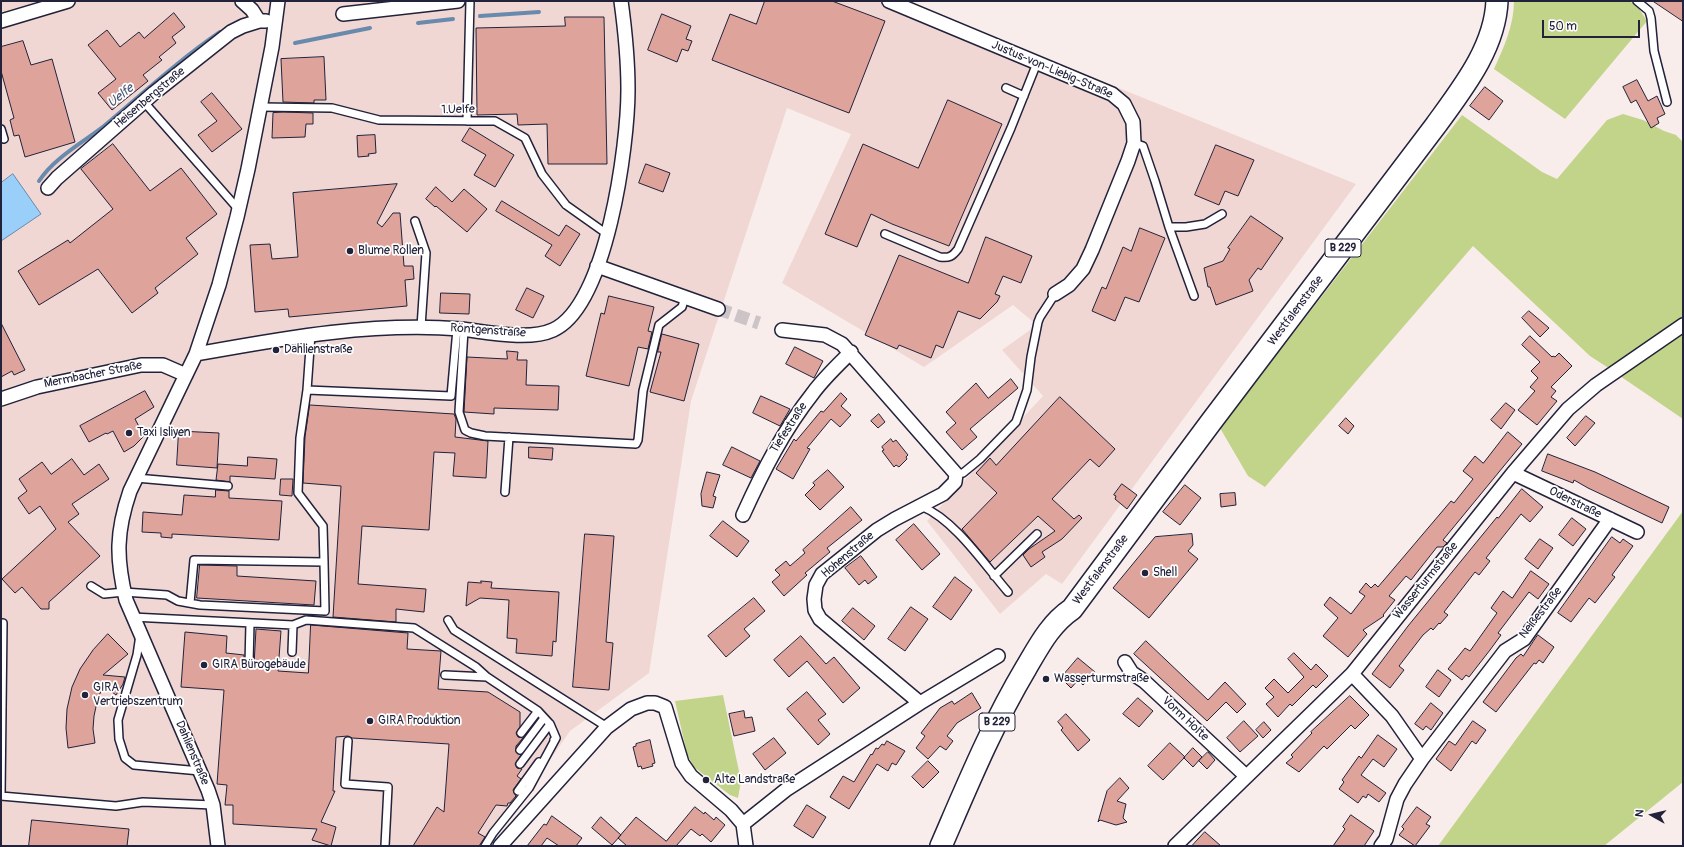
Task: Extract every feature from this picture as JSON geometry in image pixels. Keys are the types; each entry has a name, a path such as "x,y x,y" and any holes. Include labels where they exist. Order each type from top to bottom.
{"main road":[{"name":"Westfalenstraße","path":"941,846 975,768 1011,693 1052,626 1072,609 1460,92 1487,45 1493,26 1497,1"},
{"name":"Westfalenstraße","path":"954,846 1020,696 1063,634 1069,622 1072,609"}],"street":[{"path":"1,20 68,1"},
{"path":"242,1 252,10 259,21"},
{"name":"Dahlienstraße","path":"218,846 213,806 208,790 132,617 119,571 119,537 124,510 136,478 196,354 219,285 239,210 272,47 278,1"},
{"path":"343,14 458,1"},
{"name":"Röntgenstraße","path":"196,354 311,334 354,329 421,327 536,335 552,331 564,323 573,314 597,266 607,234 618,189 625,145 627,117 627,61 621,1"},
{"name":"Justus-von-Liebig-Straße","path":"889,1 1112,94 1124,104 1133,122 1134,143 1128,161 1092,250 1082,269 1069,285 1055,294"},
{"name":"Heisenbergstraße","path":"48,188 57,178 144,102 231,32 259,21 276,20"},
{"path":"597,266 718,309"},
{"name":"Wasserturmstraße","path":"1175,846 1352,674 1513,473 1568,409 1580,397 1683,325"},
{"path":"782,330 825,335 834,339 851,352 956,474"},
{"name":"Tiefestraße","path":"742,515 767,462 790,425 814,391 851,352"},
{"name":"Mermbacher Straße","path":"1,399 37,387 141,365 163,365 186,375"},
{"name":"Oderstraße","path":"1513,473 1637,532"},
{"name":"Hohenstraße","path":"920,703 820,619 815,610 814,599 816,586 822,574 877,530 943,494 952,487 955,482 956,474"},
{"name":"Neißestraße","path":"1381,846 1386,839 1397,798 1422,759 1505,651 1524,638 1610,519"},
{"path":"743,824 787,789 920,703 998,656"},
{"name":"Vorm Holte","path":"1125,662 1132,673 1144,681 1246,776"},
{"path":"1352,674 1392,716 1422,759"},
{"path":"500,846 607,727 631,709 647,703 655,703 665,707 682,763 692,776 731,810 743,824 746,846"}],"lane":[{"path":"467,121 470,1"},
{"path":"1637,1 1649,11 1654,51 1666,102"},
{"path":"885,234 940,257 948,258 952,256 958,249 969,225 1037,62"},
{"path":"1006,88 1024,96"},
{"path":"144,102 239,210"},
{"name":"1.Uelfe","path":"260,107 332,108 379,120 495,121 526,138 542,174 566,205 607,234"},
{"path":"1,129 4,139"},
{"path":"1134,143 1143,146 1169,227 1194,296"},
{"path":"1169,227 1186,227 1204,224 1222,214"},
{"path":"416,221 426,253 421,327"},
{"path":"956,474 963,473 1016,422 1027,390 1031,357 1038,322 1055,294"},
{"path":"460,329 459,412 465,430 485,436 636,444 638,440 643,390 659,325 682,307 685,297"},
{"path":"307,390 451,396 460,329"},
{"path":"91,586 104,594 124,592 167,595 178,601 190,603 325,611 323,526 298,493 300,438 307,390 311,334"},
{"path":"505,492 509,437"},
{"path":"136,478 228,486"},
{"path":"921,506 932,511 950,524 1008,592"},
{"path":"994,576 1037,534"},
{"path":"190,603 194,560 324,562"},
{"path":"132,617 293,626 306,620 414,628 476,666 488,677 538,711 550,724 556,738"},
{"path":"448,620 454,630 607,727"},
{"path":"2,623 1,796 116,806 143,802 213,806"},
{"path":"249,664 250,623"},
{"path":"292,652 293,626"},
{"path":"140,633 137,655 118,720 120,739 125,758 134,765 200,771"},
{"path":"444,675 488,677"},
{"path":"521,733 538,711"},
{"path":"520,750 544,718"},
{"path":"520,764 550,724"},
{"path":"518,791 556,738"},
{"path":"485,846 493,833 529,788 556,738"},
{"path":"348,741 345,784 388,787 385,846"}],"shaded area":[{"path":"1,1 904,1 1356,184 1062,584 1046,574 1000,614 927,521 1043,396 1002,350 1037,325 1013,305 924,367 782,283 851,134 787,108 691,401 649,673 570,731 490,846 1,846"}],"green space":[{"path":"1514,1 1629,1 1638,7 1647,21 1565,119 1494,69 1505,44 1510,27 1514,10"},
{"path":"1623,114 1643,120 1664,131 1676,135 1683,142 1683,319 1610,369 1590,356 1473,246 1265,487 1248,476 1220,428 1462,115 1542,172 1557,179 1607,120"},
{"path":"1683,332 1683,419 1620,376"},
{"path":"1683,511 1683,782 1604,846 1438,846"},
{"path":"723,695 741,781 738,798 730,795 694,767 687,754 675,701"}],"water":[{"path":"13,174 41,214 1,241 1,183"}],"building":[{"path":"765,1 832,1 885,21 849,113 712,60 730,14 756,24"},
{"path":"1653,1 1683,1 1683,21"},
{"path":"174,13 185,27 172,37 176,43 159,57 162,60 143,75 148,81 112,110 98,93 116,79 88,45 107,30 120,47 139,32 144,38"},
{"path":"662,14 691,26 686,39 692,41 688,51 682,49 677,62 648,50"},
{"path":"565,17 604,17 607,164 548,164 547,124 518,125 517,114 477,115 476,28 565,26"},
{"path":"23,41 31,65 52,59 75,142 25,157 19,135 14,136 10,120 14,118 1,71 1,47"},
{"path":"324,57 326,100 314,100 314,103 283,102 281,59"},
{"path":"1637,80 1648,101 1657,96 1665,114 1657,118 1659,123 1651,128 1636,100 1631,103 1623,87"},
{"path":"1485,87 1503,101 1489,120 1470,106"},
{"path":"212,93 242,129 212,152 198,135 217,121 201,102"},
{"path":"948,100 1002,124 949,246 892,224 871,214 857,247 825,234 863,144 918,168"},
{"path":"273,113 313,113 313,124 306,124 305,137 272,138"},
{"path":"470,128 514,155 495,187 474,175 486,155 462,141"},
{"path":"375,135 376,153 368,154 369,156 358,157 357,136"},
{"path":"113,144 150,191 181,168 217,214 186,238 198,254 155,288 158,293 132,313 98,269 39,305 18,271 68,240 70,243 113,209 81,169"},
{"path":"1216,145 1254,160 1238,196 1225,191 1219,205 1195,195"},
{"path":"646,164 670,173 663,192 639,183"},
{"name":"Blume Rollen","path":"397,184 377,223 382,227 393,213 400,213 404,266 413,266 414,279 405,280 407,306 289,317 288,309 255,312 250,245 270,244 272,259 298,257 293,193"},
{"path":"436,187 452,202 464,189 487,209 467,232 426,199"},
{"path":"502,201 559,236 566,225 580,234 560,266 545,256 552,245 496,211"},
{"path":"1251,216 1283,238 1261,270 1258,268 1249,280 1253,291 1216,305 1210,287 1208,287 1204,268 1223,261 1230,249 1228,248"},
{"path":"1140,228 1165,238 1139,302 1125,297 1115,321 1092,311 1102,287 1106,289 1123,247 1131,251"},
{"path":"986,237 1032,256 1021,283 1003,276 995,294 1000,296 997,302 980,319 958,311 943,348 936,345 931,358 899,345 897,349 865,335 899,255 968,283"},
{"path":"527,288 544,296 533,318 516,310"},
{"path":"441,293 470,294 469,314 440,313"},
{"path":"609,296 654,307 648,331 652,332 648,349 638,347 629,386 586,376 601,313 604,314"},
{"path":"1529,311 1549,328 1540,337 1522,318"},
{"path":"1,323 25,370 14,375 12,371 1,377"},
{"path":"662,334 699,344 684,401 650,392 661,352 658,352"},
{"path":"1530,336 1552,357 1555,357 1559,353 1572,366 1551,387 1556,391 1551,397 1557,401 1537,425 1518,410 1535,391 1530,387 1538,378 1531,371 1540,362 1522,345"},
{"path":"795,347 823,361 814,378 786,364"},
{"path":"507,351 518,352 517,360 527,360 526,385 559,386 558,410 494,408 494,414 464,412 467,357 507,359"},
{"path":"1011,379 1018,388 970,429 977,437 962,450 946,432 956,423 946,412 976,383 988,398"},
{"path":"145,391 154,407 135,419 144,436 134,446 124,452 113,431 89,442 80,426"},
{"path":"841,393 847,399 841,406 851,415 840,427 831,419 807,448 810,449 793,479 776,469 794,439 796,441 821,411 823,412"},
{"path":"761,396 790,409 780,426 753,413"},
{"path":"1060,397 1115,449 1099,467 1090,459 1052,499 1074,519 1079,515 1082,518 1062,539 1042,552 1045,557 1031,567 1023,555 1055,531 1038,516 990,562 962,529 997,493 976,473 990,458 996,465"},
{"path":"1506,403 1515,410 1501,429 1491,420"},
{"path":"310,405 454,414 456,419 455,437 488,441 486,478 453,476 455,453 434,452 429,530 362,526 358,584 426,589 424,612 396,609 396,622 333,617 341,486 303,483 305,437"},
{"path":"879,414 885,422 878,428 871,421"},
{"path":"1586,416 1595,423 1575,446 1567,438"},
{"path":"1346,418 1354,426 1348,434 1339,426"},
{"path":"179,431 219,433 217,468 177,465"},
{"path":"1508,432 1522,444 1443,540 1447,543 1443,547 1437,547 1411,580 1406,576 1389,596 1395,600 1383,615 1384,616 1363,630 1367,634 1348,657 1323,636 1338,618 1324,605 1330,597 1351,614 1365,596 1359,592 1366,583 1371,588 1375,584 1378,587 1451,501 1454,503 1473,479 1463,471 1475,456 1483,463"},
{"path":"891,439 893,442 896,440 908,455 906,457 907,459 899,467 896,465 894,467 882,451 884,450 882,447"},
{"path":"529,447 553,448 552,460 529,458"},
{"path":"732,447 760,461 751,478 723,465"},
{"path":"1548,454 1595,472 1669,507 1662,523 1574,480 1573,483 1542,471"},
{"path":"248,457 277,459 275,479 230,476 230,482 216,480 218,464 247,466"},
{"path":"72,459 84,475 99,464 109,479 72,504 79,514 68,522 100,556 49,602 49,609 41,609 22,587 15,593 2,579 56,529 40,506 29,514 18,498 27,491 19,479 42,462 51,474"},
{"path":"828,470 844,487 820,510 805,495 815,485 813,483"},
{"path":"707,472 720,475 713,496 716,497 713,508 702,506 701,494"},
{"path":"281,479 293,479 292,496 280,495"},
{"path":"1122,484 1137,495 1127,509 1115,499 1116,496 1114,495"},
{"path":"1185,485 1201,498 1180,525 1163,512"},
{"path":"1522,489 1543,507 1530,522 1521,514 1486,558 1490,561 1479,575 1475,572 1444,612 1448,615 1433,630 1431,628 1423,635 1399,666 1404,670 1390,688 1372,674 1408,626 1497,517 1498,518"},
{"path":"216,490 229,491 229,498 282,501 279,540 172,534 172,538 161,537 161,533 142,532 143,512 182,515 184,495 215,497"},
{"path":"1235,493 1236,505 1221,507 1220,494"},
{"path":"851,507 862,520 827,548 830,552 805,573 807,575 784,596 772,582 780,575 775,570 786,561 790,566 805,553 803,550"},
{"path":"1572,518 1586,529 1573,546 1559,535"},
{"path":"723,521 749,541 737,557 710,536"},
{"path":"914,524 940,554 922,570 896,540"},
{"path":"585,534 614,536 606,642 613,643 609,690 573,687"},
{"name":"Shell","path":"1192,534 1193,545 1188,551 1198,559 1149,618 1113,588 1155,537"},
{"path":"1612,537 1620,543 1623,539 1633,546 1612,575 1615,577 1595,603 1589,598 1571,622 1558,613"},
{"path":"1540,539 1553,548 1538,569 1525,559"},
{"path":"861,556 877,577 868,584 865,580 859,585 845,568"},
{"path":"200,565 237,566 237,576 316,581 314,605 197,598"},
{"path":"1531,571 1549,584 1538,599 1529,592 1498,633 1501,635 1490,650 1469,677 1466,675 1462,680 1448,669 1465,648 1470,651 1497,613 1491,608 1503,591 1512,598"},
{"path":"955,577 972,590 951,620 933,607"},
{"path":"481,581 492,582 491,588 559,592 556,642 553,641 552,656 516,653 517,639 507,638 509,600 480,598 466,606 468,582 481,583"},
{"path":"754,598 765,611 744,629 750,636 726,657 708,636"},
{"path":"911,607 928,619 905,651 888,639"},
{"path":"853,608 875,626 864,640 842,621"},
{"name":"GIRA Produktion","path":"311,625 408,633 407,649 441,651 438,689 488,692 520,712 520,727 516,733 518,737 523,738 516,746 516,752 521,755 515,764 517,768 522,769 517,776 521,779 513,790 516,796 510,803 508,803 507,806 496,805 478,833 485,837 479,846 413,846 437,807 444,812 449,744 352,738 348,736 336,737 333,791 335,791 321,822 336,827 331,846 312,840 317,829 233,824 233,805 225,805 227,785 217,784 224,690 181,687 185,632 227,636 226,653 244,655 244,666 249,669 254,665 256,629 281,631 278,671 308,673"},
{"name":"GIRA Vertriebszentrum","path":"108,634 128,654 103,675 125,677 123,684 116,695 103,685 94,716 93,729 95,743 68,748 66,728 67,709 72,687 80,669 93,650"},
{"path":"1538,635 1554,647 1543,663 1539,660 1536,664 1534,663 1496,712 1483,702 1516,658 1521,654 1523,656"},
{"path":"801,636 826,664 834,657 860,688 843,703 807,661 789,677 774,660"},
{"path":"1146,641 1208,700 1225,682 1246,704 1237,713 1226,702 1207,721 1134,654"},
{"path":"1294,653 1311,670 1316,664 1328,676 1316,688 1313,685 1292,706 1290,704 1278,717 1266,704 1274,697 1265,688 1274,679 1288,693 1304,677 1288,659"},
{"path":"1078,658 1095,672 1083,685 1078,680 1071,688 1061,678"},
{"path":"1438,670 1451,680 1439,697 1426,687"},
{"path":"807,692 826,714 818,720 830,734 818,745 787,709"},
{"path":"972,693 981,708 957,723 947,736 953,741 946,750 940,746 928,759 916,748 925,736 921,733 940,708 952,701 954,704"},
{"path":"1350,696 1369,715 1355,729 1351,725 1327,749 1324,746 1299,772 1286,763 1293,757 1291,755 1312,733 1311,732"},
{"path":"1138,698 1153,711 1139,727 1123,714"},
{"path":"1431,703 1443,713 1431,730 1426,726 1423,730 1415,724"},
{"path":"744,711 745,718 752,717 755,731 734,736 729,714"},
{"path":"1066,714 1090,740 1078,751 1061,730 1063,728 1058,722"},
{"path":"1244,721 1258,736 1240,752 1227,738"},
{"path":"1473,721 1486,730 1476,744 1472,741 1451,771 1436,759 1449,741 1455,745"},
{"path":"1264,722 1271,730 1263,738 1256,730"},
{"path":"1378,735 1397,749 1384,767 1373,759 1361,775 1386,793 1379,802 1368,794 1366,798 1363,796 1358,803 1339,789 1344,782 1342,780 1359,756 1361,758"},
{"path":"774,738 786,753 765,770 753,754"},
{"path":"650,740 655,763 652,764 653,766 642,769 641,766 638,767 633,747 636,746 636,744"},
{"path":"887,741 905,751 896,765 892,763 888,771 877,764 849,809 830,797 843,776 854,782 871,754 872,755 876,748 878,749"},
{"path":"1170,743 1185,757 1163,780 1148,766"},
{"path":"1193,748 1202,757 1193,767 1184,758"},
{"path":"1208,752 1215,760 1207,769 1199,761"},
{"path":"928,761 939,772 923,788 912,777"},
{"path":"1120,778 1129,788 1117,801 1126,804 1123,818 1127,822 1116,825 1100,820 1098,822 1107,791"},
{"path":"807,805 826,817 813,838 794,826"},
{"path":"695,807 704,814 705,812 714,820 716,817 725,825 711,842 702,834 700,836 691,829 676,846 627,846 618,838 636,817 666,841"},
{"path":"1417,807 1431,817 1426,824 1430,826 1415,846 1399,835 1404,829 1402,827"},
{"path":"1351,815 1374,831 1364,846 1333,846 1345,829 1343,827"},
{"path":"552,816 582,838 576,846 559,846 547,838 541,846 527,846 544,824 546,825"},
{"path":"601,817 621,835 612,845 592,828"},
{"path":"32,820 129,829 127,846 29,846"},
{"path":"1205,832 1221,846 1192,846"}],"waterway":[{"name":"Uelfe","path":"480,16 539,12"},
{"name":"Uelfe","path":"418,23 453,19"},
{"name":"Uelfe","path":"295,43 370,28"},
{"name":"Uelfe","path":"39,181 60,158 104,126 175,66 220,32"}],"tunnel":[{"path":"718,309 759,323"}],"place":[{"name":"Blume Rollen","path":"350,251"},
{"name":"Dahlienstraße","path":"276,350"},
{"name":"Taxi Isliyen","path":"129,433"},
{"name":"Shell","path":"1145,573"},
{"name":"GIRA Bürogebäude","path":"204,665"},
{"name":"Wasserturmstraße","path":"1046,679"},
{"name":"GIRA Vertriebszentrum","path":"85,695"},
{"name":"GIRA Produktion","path":"370,721"},
{"name":"Alte Landstraße","path":"706,780"}]}
